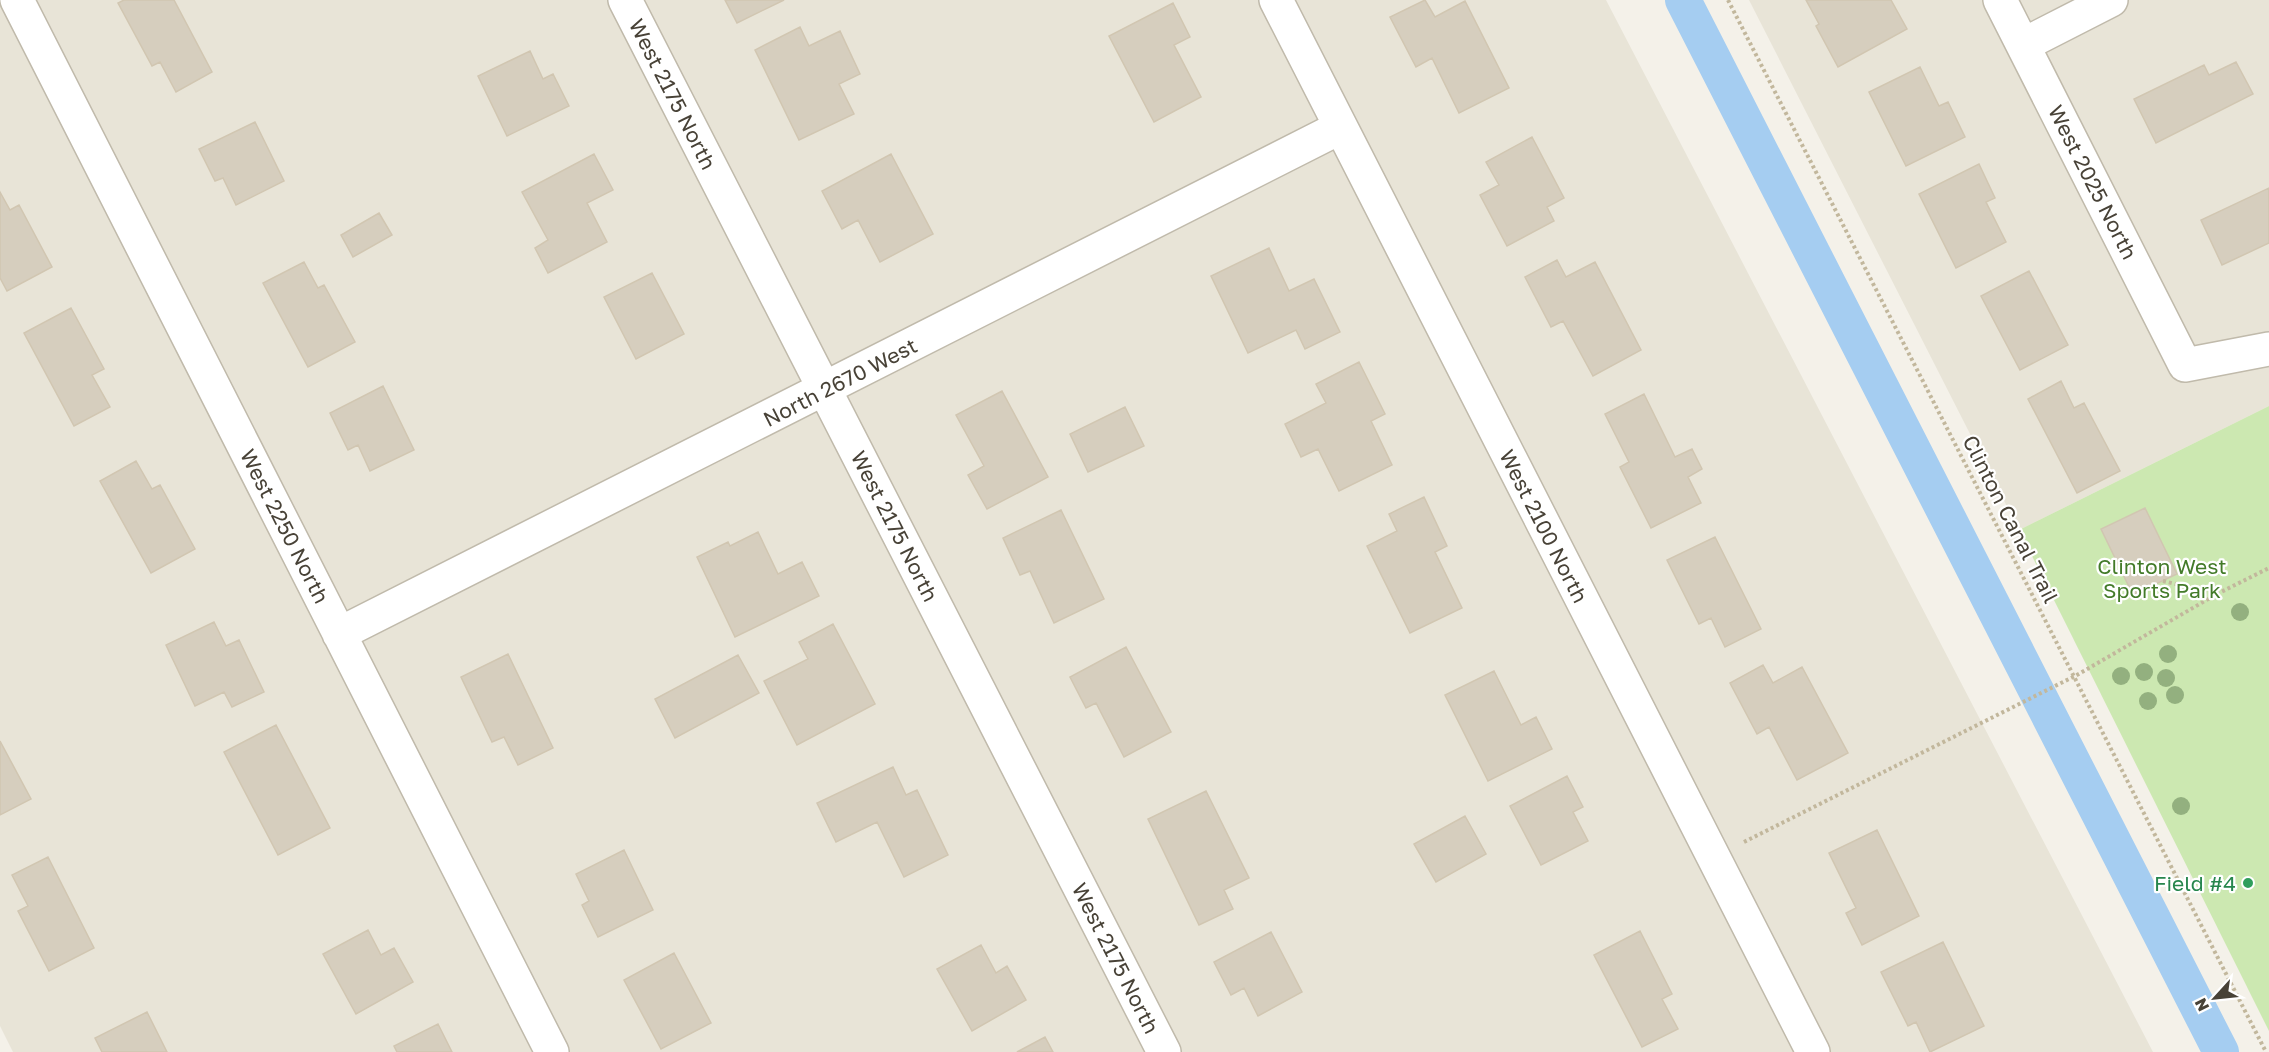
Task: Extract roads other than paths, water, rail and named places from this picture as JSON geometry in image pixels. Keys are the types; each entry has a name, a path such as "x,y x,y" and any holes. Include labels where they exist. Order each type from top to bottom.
{"street":[{"name":"West 2250 North","path":"17,0 552,1052"},
{"name":"West 2175 North","path":"625,0 1164,1052"},
{"name":"West 2100 North","path":"1276,0 1339,128 1813,1052"},
{"name":"West 2025 North","path":"2000,0 2185,365 2269,349"},
{"path":"2023,45 2111,0"},
{"name":"North 2670 West","path":"339,634 1339,128"}],"waterway":[{"path":"1683,0 2221,1052"}],"place":[{"name":"Field #4","path":"2248,883"}],"park label":[{"name":"Clinton West Sports Park","path":"2162,578"}]}
